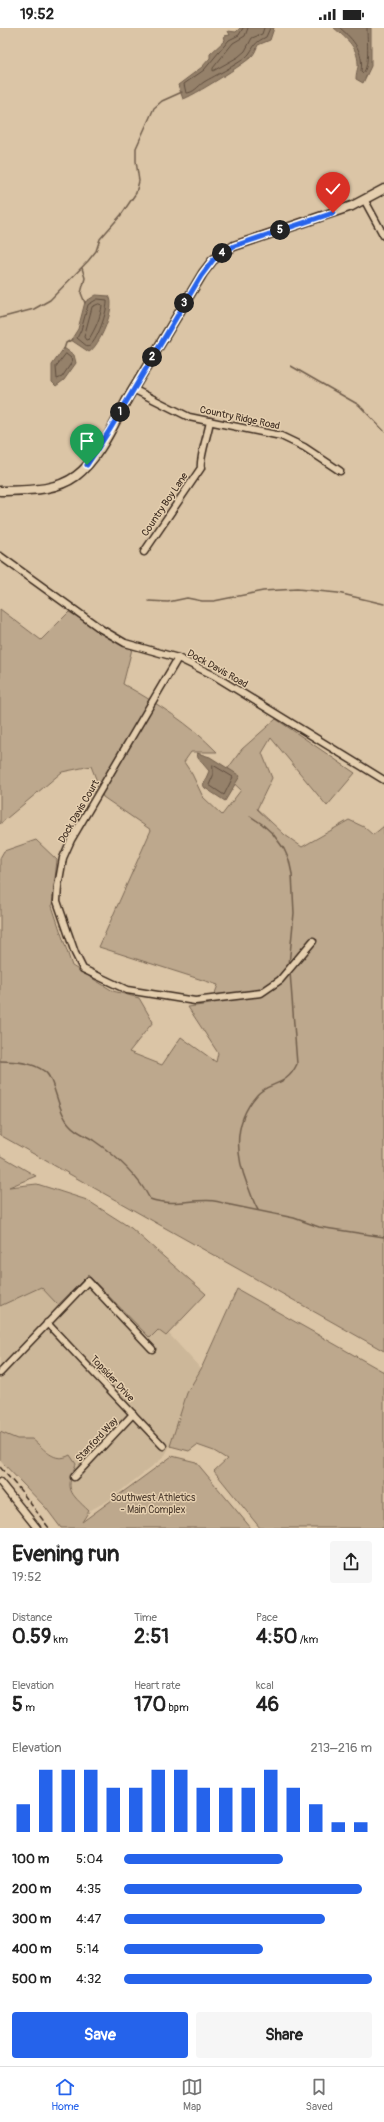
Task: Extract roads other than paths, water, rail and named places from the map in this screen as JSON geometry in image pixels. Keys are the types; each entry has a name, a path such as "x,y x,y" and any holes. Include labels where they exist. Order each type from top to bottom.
{"main road":[{"path":"0,491 44,489 65,482 76,476 95,454 203,273 220,254 234,246 365,201 384,189"}],"street":[{"path":"365,201 384,236"},
{"name":"Country Ridge Road","path":"133,389 189,417 281,436 304,446 340,471"},
{"name":"Country Boy Lane","path":"144,552 201,468 199,460 205,447 210,422"},
{"name":"Dock Davis Road","path":"0,556 101,629 125,643 178,658 213,675 384,780"},
{"name":"Dock Davis Court","path":"178,658 71,840 63,858 57,901 75,953 84,969 127,990 195,1001 261,993 280,980 313,941"},
{"path":"0,1373 88,1282 152,1349"},
{"name":"Topsider Drive","path":"47,1323 163,1446"},
{"name":"Stanford Way","path":"74,1477 133,1414"},
{"path":"0,1482 37,1528"}],"water":[{"path":"240,28 274,28 270,40 258,45 254,54 248,59 231,72 183,99 178,85 202,67 210,58 210,54 225,40 224,36 230,35 228,31 236,32"},
{"path":"334,28 371,28 371,66 363,83 356,79 358,60 354,49 348,40"},
{"path":"96,295 109,296 111,308 102,335 93,349 89,352 71,340 78,329 85,302"},
{"path":"64,348 74,355 76,363 64,380 56,386 52,382 52,365"},
{"path":"197,753 210,757 240,776 225,801 205,788 203,785 209,771 198,758"}],"waterway":[{"path":"0,318 34,309 50,300 88,261 96,251 100,239 121,215 136,193 139,181 136,148 154,108 162,101 182,92"},
{"path":"82,268 85,278 81,293 85,303"},
{"path":"64,349 66,343 73,339"},
{"path":"291,366 359,405 384,431"},
{"path":"149,601 168,602 187,598 202,601 214,601 263,591 297,589 338,593 384,604"},
{"path":"250,816 273,834 284,849 289,860 292,874 294,913 289,965"},
{"path":"258,1210 253,1201 243,1172 240,1161 238,1138 240,1127 249,1105 262,1091 288,1077 293,1072 297,1064 290,972"},
{"path":"0,1061 29,1064 44,1071 51,1080 62,1112 70,1125 118,1159 139,1182 150,1199 170,1203 208,1200 217,1201 294,1218 319,1227 384,1237"}],"railway":[{"path":"0,1467 21,1491 49,1528"}],"park label":[{"name":"Southwest Athletics - Main Complex","path":"153,1502"}]}
